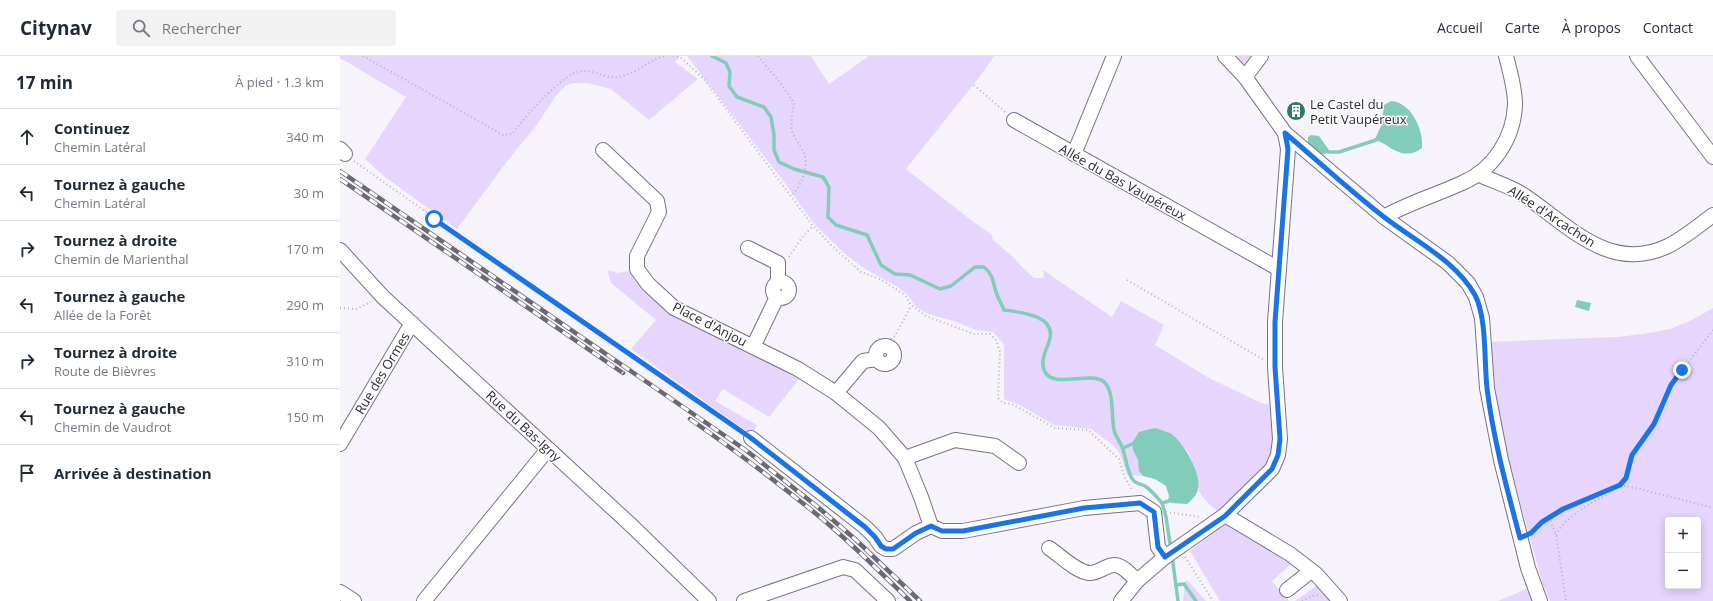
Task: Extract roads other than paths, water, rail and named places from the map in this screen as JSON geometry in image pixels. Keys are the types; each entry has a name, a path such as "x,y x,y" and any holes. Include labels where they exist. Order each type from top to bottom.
{"street":[{"path":"1074,154 1114,56"},
{"path":"1225,56 1245,77 1285,133 1384,217 1448,263 1468,284 1476,297 1482,318 1487,388 1504,478 1528,568 1540,601"},
{"path":"1245,77 1261,56"},
{"path":"1384,217 1398,209 1463,183 1490,165 1507,139 1514,113 1514,89 1506,56"},
{"path":"1637,56 1713,157"},
{"name":"Allée du Bas Vaupéreux","path":"1014,120 1279,269"},
{"path":"1121,601 1137,581 1165,557 1225,516 1272,469 1278,455 1280,439 1275,367 1275,322 1288,149 1285,133"},
{"name":"Place d'Anjou","path":"603,150 657,201 659,212 637,256 636,269 648,284 674,308 798,369 836,394 879,428 905,458 922,497 931,526"},
{"name":"Allée d'Arcachon","path":"1478,174 1509,186 1524,195 1588,242 1603,249 1615,252 1628,254 1640,253 1666,247 1679,240 1713,215"},
{"path":"748,248 778,263 778,283 774,286 773,291 777,298 753,347"},
{"name":"Rue du Bas-Igny","path":"340,250 383,297 412,322 632,526 709,601"},
{"name":"Rue des Ormes","path":"340,444 412,322"},
{"path":"836,394 863,361 877,359 877,353 880,348 889,347"},
{"path":"751,438 865,527 875,537 881,546 886,549 893,549 916,533 931,526 942,531 963,531 1084,508 1140,503 1154,512 1158,547 1165,557"},
{"path":"905,458 955,440 995,446 1019,463"},
{"path":"424,601 548,449"},
{"path":"1225,516 1290,554 1311,571 1340,601"},
{"path":"1049,548 1080,570 1090,573 1113,564 1120,566 1137,581"},
{"path":"744,601 843,567 855,570 888,601"},
{"path":"1287,590 1311,571"}],"waterway":[{"path":"712,56 726,63 730,72 729,86 737,97 764,107 771,117 774,135 774,150 779,162 794,169 823,177 829,187 828,217 836,225 867,235 881,265 895,274 910,275 940,289 951,286 975,267 984,267 990,273 997,295 1004,310 1034,316 1047,324 1050,330 1050,338 1043,361 1044,370 1048,376 1054,379 1096,378 1103,381 1107,385 1111,397 1113,425 1121,445 1128,470 1134,481 1148,488 1162,503"},
{"path":"1328,152 1339,152 1376,140"},
{"path":"1123,448 1137,442"},
{"path":"1171,497 1169,501 1162,503 1166,517 1171,550"},
{"path":"1172,556 1178,601"},
{"path":"1176,585 1184,584 1196,601"}],"railway":[{"path":"340,171 747,451 819,508 855,539 920,601"},
{"path":"340,179 623,373"},
{"path":"690,419 759,469 829,524 910,601"}],"place":[{"name":"Le Castel du Petit Vaupéreux","path":"1296,111"}]}
